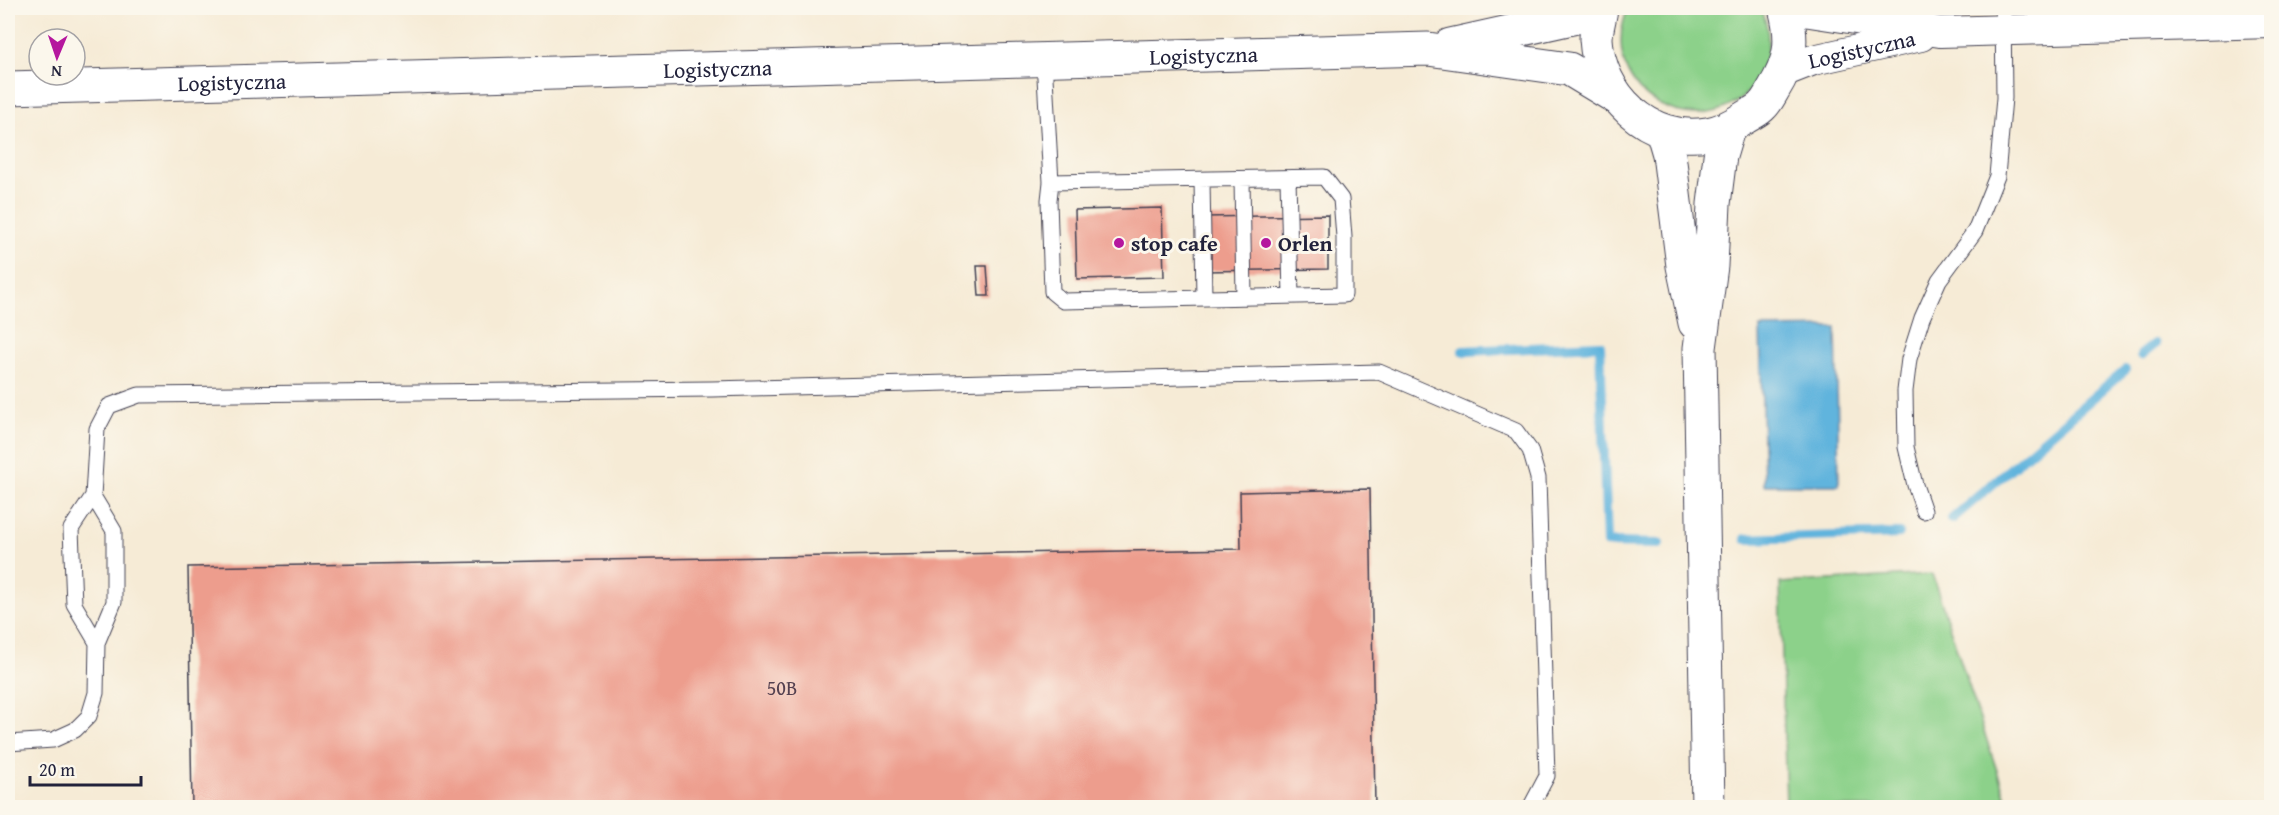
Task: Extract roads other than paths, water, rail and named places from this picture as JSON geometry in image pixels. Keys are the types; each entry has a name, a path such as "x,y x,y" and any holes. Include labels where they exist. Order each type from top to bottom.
{"street":[{"name":"Logistyczna","path":"1428,50 1577,17 1599,8"},
{"path":"1599,8 1596,38 1602,70 1617,98 1637,118 1662,130 1684,135 1706,135 1728,129 1763,106 1785,71 1790,49 1790,26 1785,8"},
{"name":"Logistyczna","path":"1796,8 1940,32"},
{"name":"Logistyczna","path":"1785,71 1814,60 2003,19 2135,18 2271,23"},
{"name":"Logistyczna","path":"8,88 1428,50 1569,69 1617,98"},
{"path":"1708,807 1700,348 1711,266 1714,204 1720,156 1728,129"},
{"path":"1662,130 1669,154 1683,267 1700,348"}],"lane":[{"path":"1924,511 1906,447 1905,401 1909,359 1922,318 1939,280 1975,231 1997,176 2004,98 2003,19"},
{"path":"1044,60 1051,182 1049,200 1052,292 1064,301 1344,295 1344,237 1341,199 1324,177 1051,182"},
{"path":"1288,178 1291,296"},
{"path":"1242,179 1244,297"},
{"path":"1202,180 1204,298"},
{"path":"97,643 75,604 71,530 93,496 97,429 109,406 139,396 712,389 1379,372 1516,431 1530,450 1538,477 1547,776 1530,807"},
{"path":"8,742 53,740 75,730 89,716 96,693 97,643 114,602 114,531 93,496"}],"water":[{"path":"1836,327 1839,485 1764,485 1760,328"}],"waterway":[{"path":"2141,355 2155,344"},
{"path":"1463,351 1600,345 1607,543 1659,544"},
{"path":"1952,519 2125,370"},
{"path":"1746,539 1899,534"}],"place":[{"name":"stop cafe","path":"1119,243"},
{"name":"Orlen","path":"1266,243"}]}
